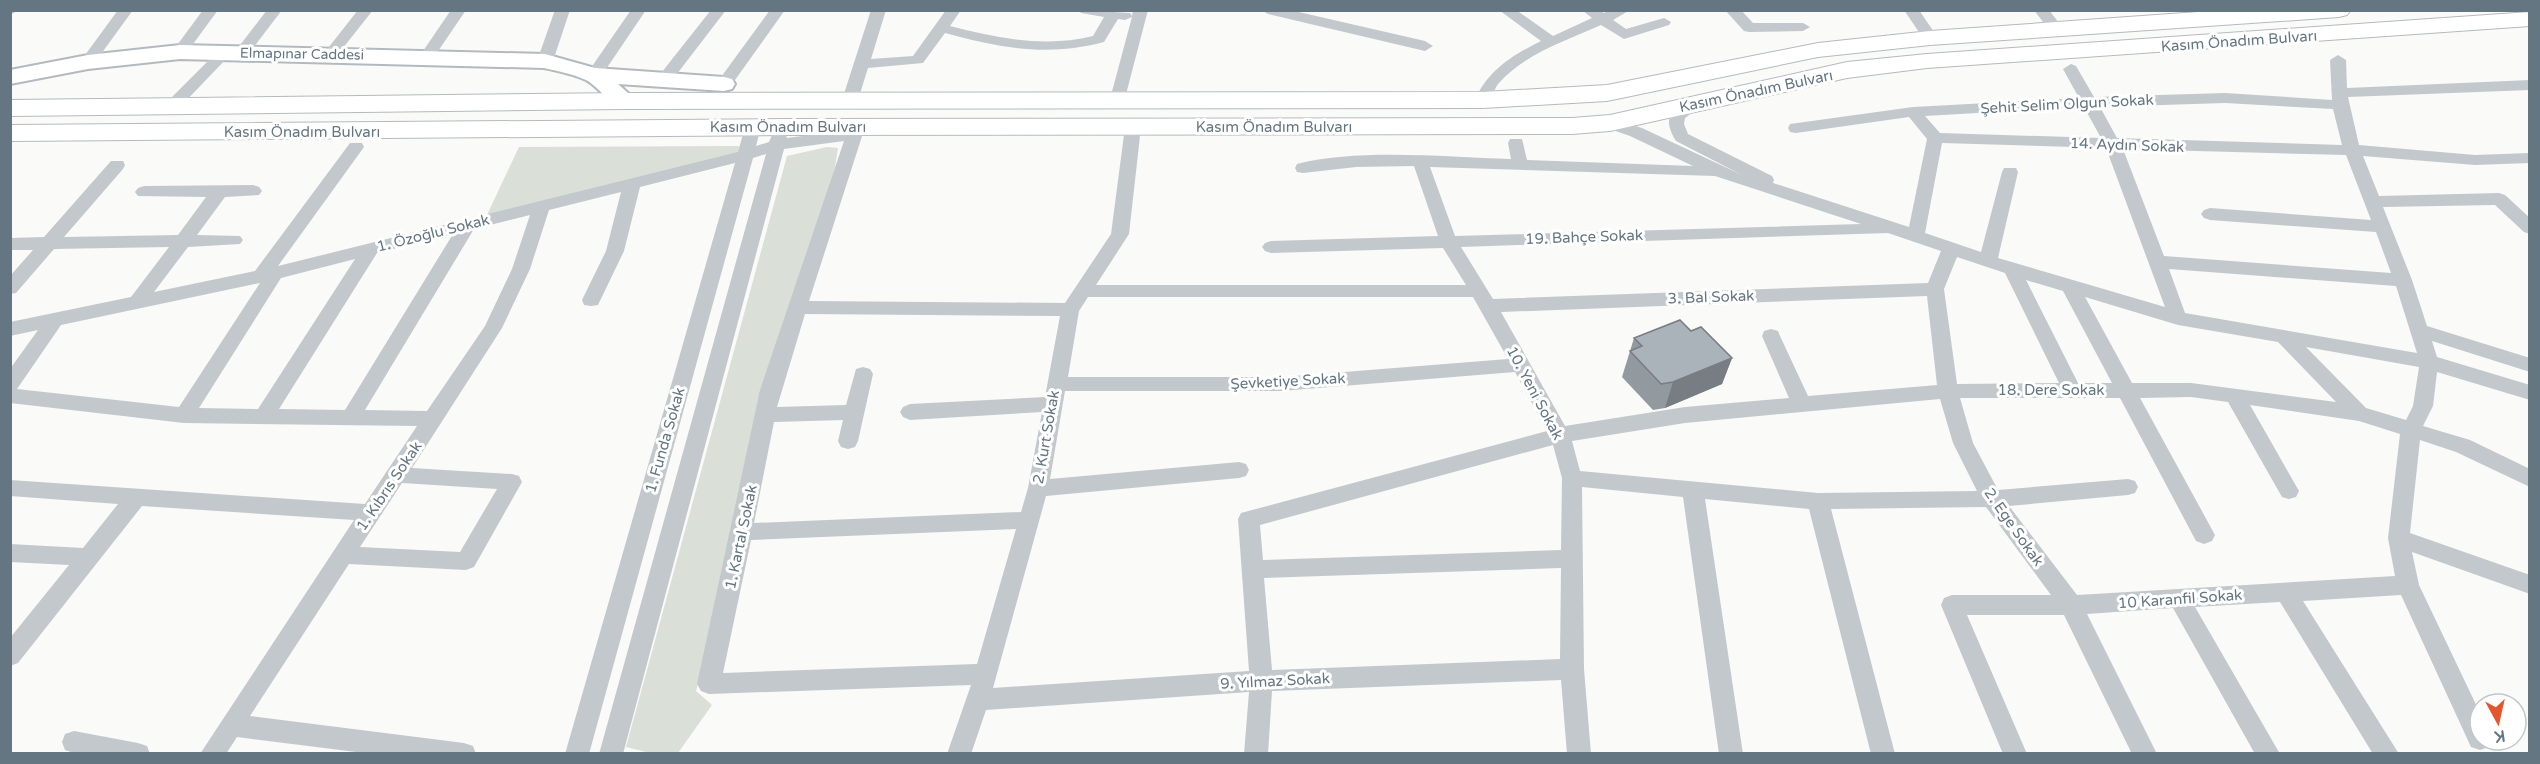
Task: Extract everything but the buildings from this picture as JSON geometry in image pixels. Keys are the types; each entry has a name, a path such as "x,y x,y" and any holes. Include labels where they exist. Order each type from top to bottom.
{"main road":[{"name":"Kasım Önadım Bulvarı","path":"10,108 625,101 1483,100 1607,93 1818,50 1930,38 2057,31 2209,15 2324,11"},
{"name":"Kasım Önadım Bulvarı","path":"10,133 753,127 779,136 856,131 1133,127 1572,126 1610,123 1847,70 1927,61 2526,23"}],"street":[{"path":"88,62 126,10"},
{"path":"180,52 211,10"},
{"path":"172,106 233,53 275,10"},
{"path":"330,55 366,10"},
{"path":"427,57 459,10"},
{"path":"544,61 563,10"},
{"path":"594,75 639,10"},
{"path":"664,80 719,10"},
{"path":"724,84 778,10"},
{"path":"850,100 878,13 860,10"},
{"path":"862,64 918,60 954,10"},
{"path":"1086,10 1113,15 1140,15 1118,99"},
{"path":"1268,10 1317,16 1425,46"},
{"path":"1506,10 1552,42"},
{"path":"1589,10 1624,34 1664,22"},
{"path":"1483,100 1493,80 1514,64 1552,42 1623,10"},
{"path":"1732,10 1749,28 1803,27"},
{"path":"1911,10 1930,38"},
{"path":"2041,10 2057,31"},
{"path":"941,28 993,41 1043,46 1085,44 1099,39 1113,15"},
{"name":"Elmapınar Caddesi","path":"10,77 88,62 180,52 544,61 594,75 724,84"},
{"path":"2338,60 2339,99 2352,150 2403,280 2429,362 2423,406 2411,430 2399,538 2408,585 2468,713"},
{"path":"2071,69 2113,145 2178,318"},
{"name":"Elmapınar Caddesi","path":"594,75 625,101"},
{"name":"Şehit Selim Olgun Sokak","path":"1796,128 1913,112 2091,102 2225,98 2339,99 2529,85"},
{"path":"1696,104 1679,113 1675,119 1676,127 1682,137 1763,177 1781,190"},
{"path":"1913,112 1935,138 1916,236"},
{"path":"1610,123 1636,132 1719,172 1748,183 1781,190 1988,261 2178,318 2429,362 2529,393"},
{"name":"1. Funda Sokak","path":"577,753 753,127"},
{"name":"2. Kurt Sokak","path":"958,753 978,700 1038,488 1070,310 1120,234 1133,127"},
{"name":"1. Kartal Sokak","path":"856,131 770,390 709,684 984,674"},
{"name":"1. Funda Sokak","path":"611,753 779,136"},
{"name":"1. Özoğlu Sokak","path":"10,329 269,274 371,249 745,155 779,136"},
{"name":"14. Aydın Sokak","path":"1935,138 2113,145 2352,150 2475,160 2529,158"},
{"path":"1516,143 1520,165"},
{"path":"184,415 269,274 356,147"},
{"path":"1303,168 1356,162 1420,161 1719,172"},
{"name":"10. Yeni Sokak","path":"1420,161 1449,243 1560,435 1572,477 1572,669 1579,753"},
{"path":"10,288 117,165"},
{"path":"1988,261 2010,172"},
{"path":"591,300 615,251 632,183"},
{"path":"144,192 253,191"},
{"path":"137,302 220,192"},
{"path":"2373,202 2499,199 2529,228"},
{"name":"1. Kıbrıs Sokak","path":"212,753 370,513 435,419 493,328 521,269 542,205"},
{"path":"2210,214 2382,227"},
{"path":"350,419 468,224"},
{"name":"19. Bahçe Sokak","path":"1271,247 1449,243 1668,233 1897,229"},
{"path":"10,244 234,240"},
{"path":"263,417 371,249"},
{"name":"2. Ege Sokak","path":"1951,249 1935,289 1948,391 1963,443 1992,499 2071,605 2145,753"},
{"path":"2157,262 2403,280"},
{"path":"2012,268 2072,390"},
{"path":"2070,286 2204,535"},
{"name":"3. Bal Sokak","path":"1082,291 1483,299 1935,289"},
{"path":"797,307 1070,310"},
{"path":"10,386 55,319"},
{"path":"2421,331 2529,365"},
{"path":"1771,336 1801,403"},
{"path":"2283,336 2359,413"},
{"name":"Şevketiye Sokak","path":"1056,384 1281,384 1520,365"},
{"path":"848,441 862,374"},
{"name":"18. Dere Sokak","path":"1253,569 1249,519 1560,435 1685,415 1948,391 2191,390 2359,413 2463,447 2529,479"},
{"path":"10,396 184,415 435,419"},
{"path":"2234,396 2289,491"},
{"path":"910,412 1052,404"},
{"path":"766,415 854,412"},
{"path":"1038,488 1239,470"},
{"path":"343,555 466,561 512,482 396,475"},
{"path":"1572,477 1693,491 1818,501 1992,499 2128,487"},
{"path":"10,488 370,513"},
{"path":"1693,491 1731,753"},
{"path":"10,656 137,496"},
{"path":"1818,501 1883,753"},
{"path":"742,532 1029,520"},
{"path":"2399,538 2529,585"},
{"path":"10,553 89,557"},
{"path":"1256,753 1261,681 1253,569 1572,559"},
{"name":"10 Karanfil Sokak","path":"2015,753 1952,605 2071,605 2408,585"},
{"path":"2286,592 2387,753"},
{"path":"2179,599 2268,753"},
{"name":"9. Yılmaz Sokak","path":"978,700 1261,681 1572,669"},
{"path":"232,725 430,752 464,753"},
{"path":"74,742 138,753"}],"shaded area":[{"path":"738,146 746,153 486,217 519,147"},
{"path":"827,147 838,148 835,167 733,539 696,691 712,705 678,753 650,753 626,747 787,156"}]}
